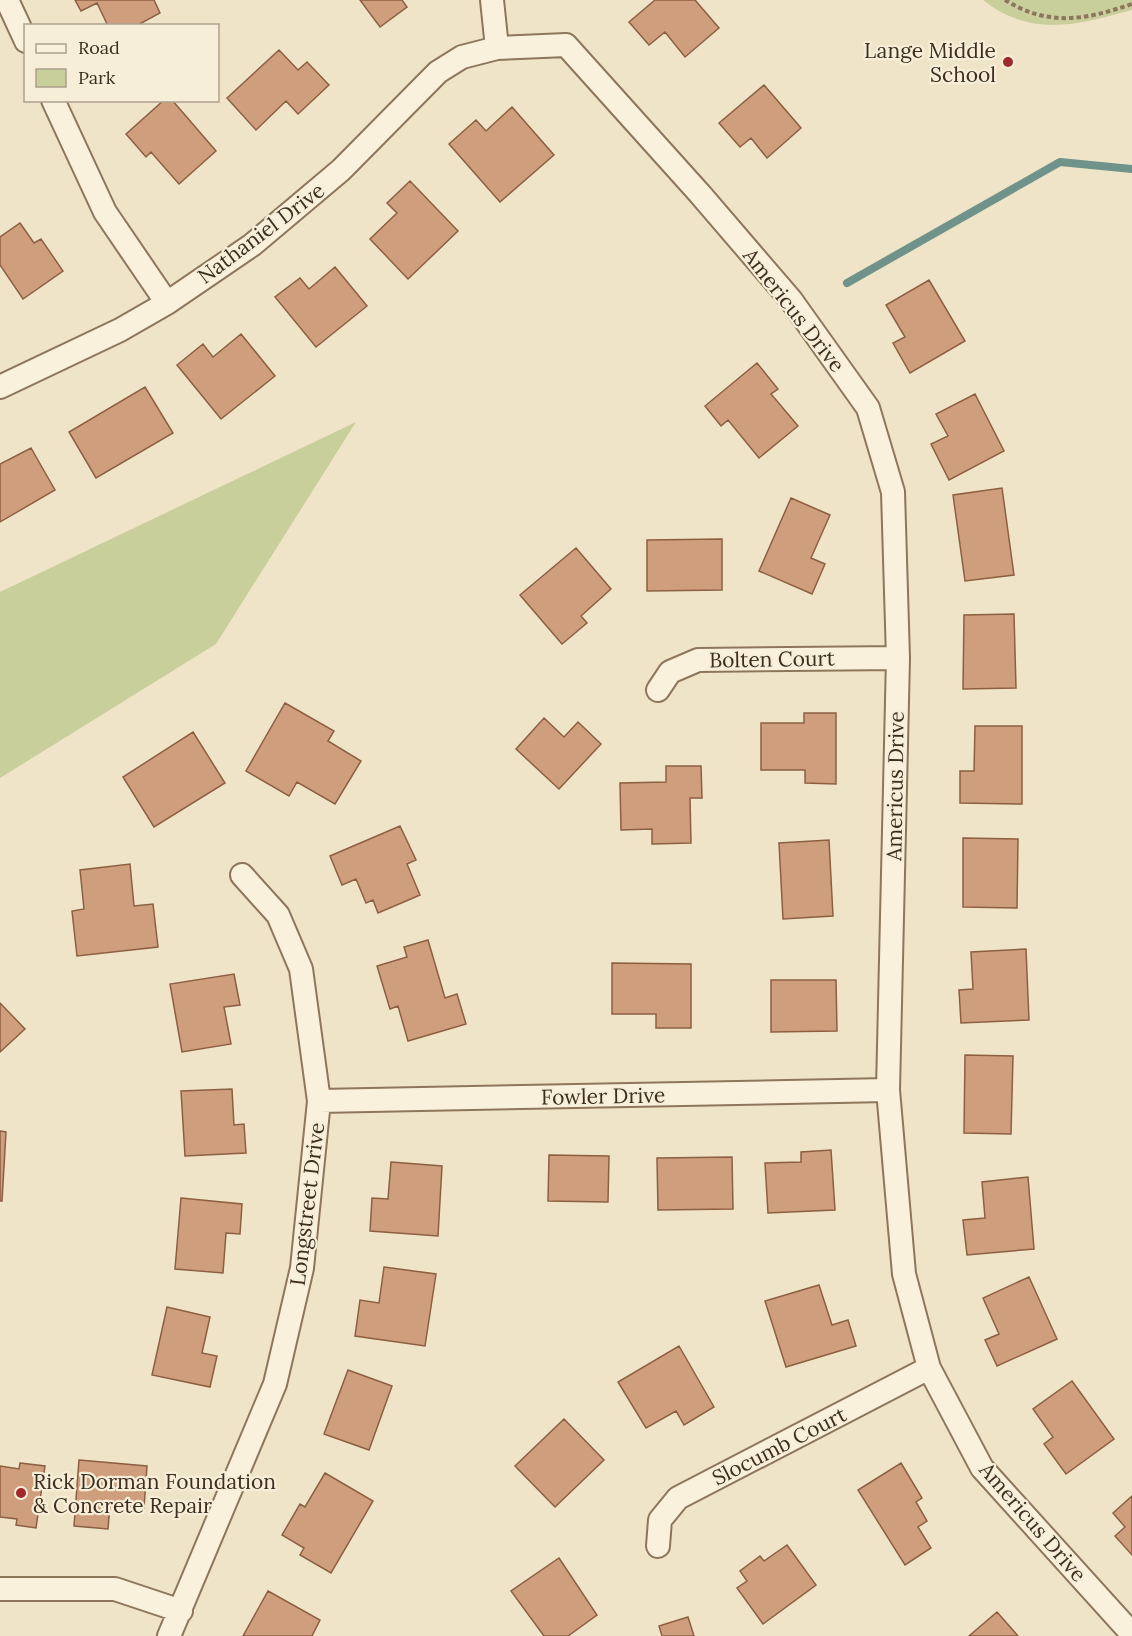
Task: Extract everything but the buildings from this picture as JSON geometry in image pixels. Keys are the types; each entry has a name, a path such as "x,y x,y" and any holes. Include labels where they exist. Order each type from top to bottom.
{"street":[{"path":"7,0 24,36"},
{"path":"492,0 497,48"},
{"name":"Americus Drive","path":"497,48 566,45 700,194 791,300 868,408 893,492 898,658 888,1090 904,1274 929,1368 982,1468 1132,1634"},
{"name":"Nathaniel Drive","path":"0,387 120,330 167,303 252,245 298,209 341,170 438,72 462,57 497,48"},
{"path":"54,102 105,212 167,303"},
{"name":"Bolten Court","path":"658,690 670,672 698,660 898,658"},
{"name":"Longstreet Drive","path":"169,1636 275,1384 302,1268 319,1101 301,969 278,915 242,875"},
{"name":"Fowler Drive","path":"319,1101 888,1090"},
{"name":"Slocumb Court","path":"658,1546 660,1520 678,1498 929,1368"},
{"path":"0,1589 115,1589 181,1611"}],"path":[{"path":"1005,0 1022,11 1048,19 1069,19 1132,4"}],"green space":[{"path":"983,0 1132,0 1132,10 1074,23 1037,24 1019,20 1001,12"},
{"path":"356,422 216,644 0,778 0,592"}],"waterway":[{"path":"847,283 1060,162 1132,169"}],"place":[{"name":"Lange Middle School","path":"1008,62"},
{"name":"Rick Dorman Foundation & Concrete Repair","path":"21,1493"}]}
